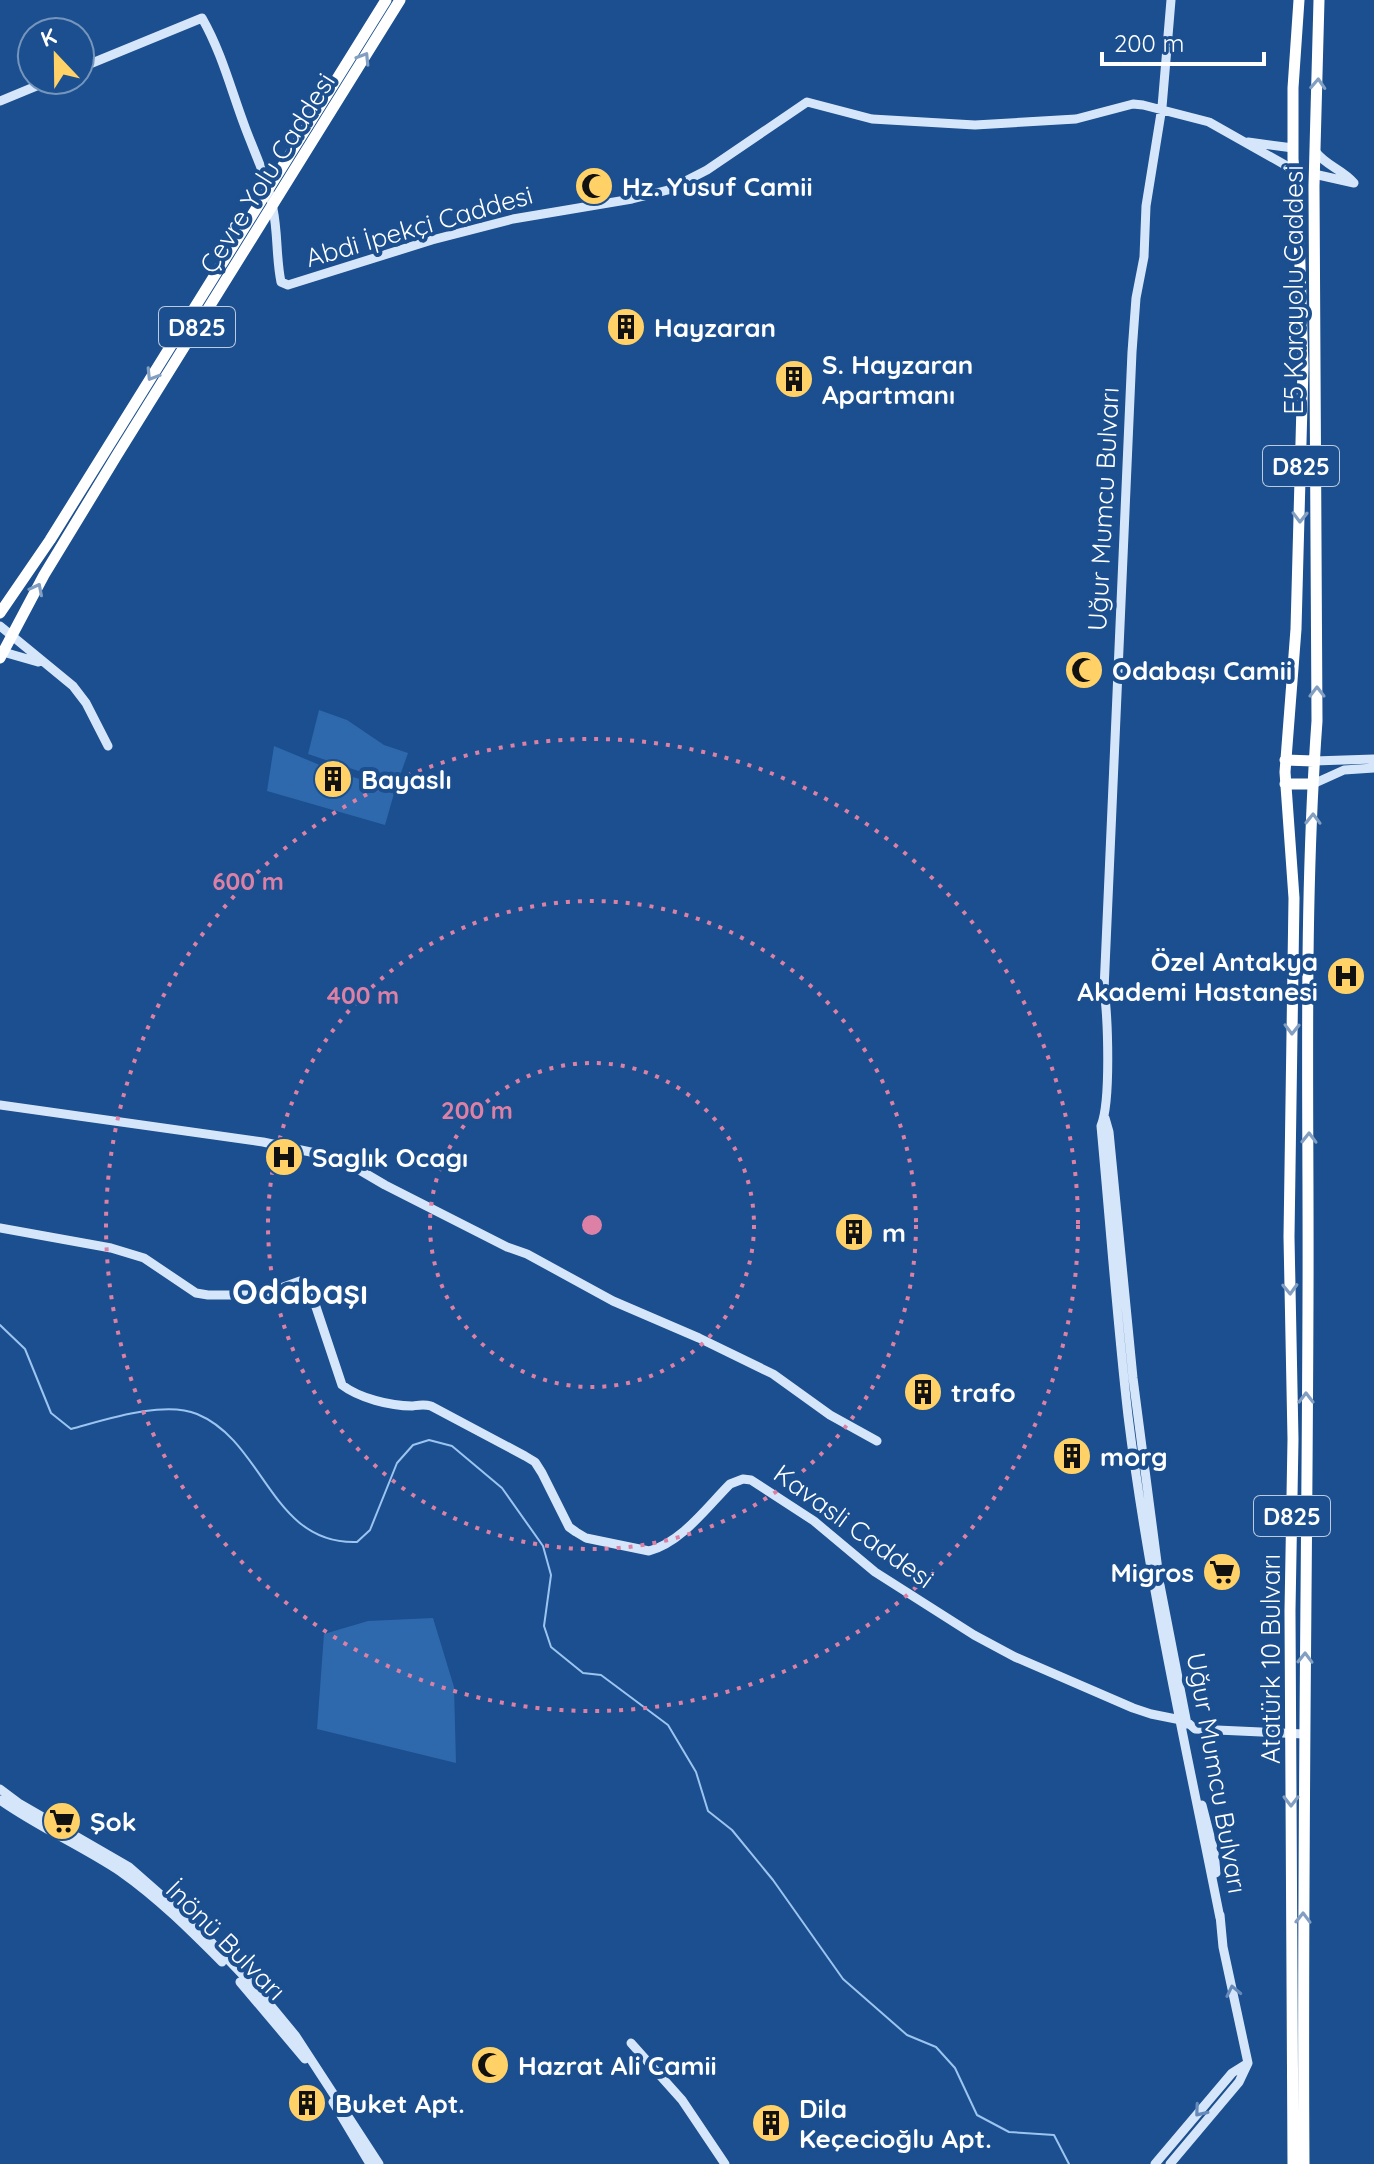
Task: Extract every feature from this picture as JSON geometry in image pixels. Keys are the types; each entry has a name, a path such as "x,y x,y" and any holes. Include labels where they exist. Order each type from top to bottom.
{"highway":[{"name":"Çevre Yolu Caddesi","path":"0,613 50,540 386,0"},
{"name":"Çevre Yolu Caddesi","path":"2,653 59,549 400,0"},
{"name":"E5 Karayolu Caddesi","path":"1292,867 1285,760 1297,616 1303,367 1293,148 1293,88 1299,0"},
{"name":"E5 Karayolu Caddesi","path":"1311,869 1317,721 1314,174 1319,0"},
{"path":"1293,148 1315,151"},
{"path":"1294,170 1314,174"},
{"path":"1285,760 1314,761"},
{"path":"1285,784 1313,784"},
{"name":"Atatürk 10 Bulvarı","path":"1292,867 1289,1237 1293,1439 1293,2164"},
{"name":"Atatürk 10 Bulvarı","path":"1304,2164 1302,1990 1311,869"}],"street":[{"name":"Uğur Mumcu Bulvarı","path":"1171,0 1161,109 1146,206 1144,257 1136,298 1125,471 1104,990 1105,1118 1101,1126 1128,1416 1153,1575 1248,2063"},
{"name":"Abdi İpekçi Caddesi","path":"96,61 202,18 228,73 268,187 273,206 279,274 281,282 288,285 432,240 513,219 668,190 717,164 807,102 872,119 986,125 1076,119 1133,104 1161,109"},
{"path":"1161,109 1209,122 1294,170"},
{"path":"1234,136 1253,144 1293,148"},
{"path":"1314,174 1354,183 1345,172 1324,163 1315,151"},
{"path":"0,626 73,686 86,703 108,746"},
{"path":"2,653 32,659 51,670"},
{"path":"1314,761 1374,759"},
{"path":"1313,784 1344,770 1374,768"},
{"path":"0,1105 263,1142 339,1158 385,1185 527,1254 613,1301 773,1374 830,1415 877,1441"},
{"name":"Kavasli Caddesi","path":"0,1228 111,1248 144,1258 196,1293 261,1295 300,1281 304,1283 313,1298 342,1385 353,1393 395,1404 431,1406 535,1462 569,1527 586,1538 649,1551 657,1549 673,1540 730,1484 743,1479 751,1480 814,1521 875,1572 974,1635 1084,1689 1151,1714 1182,1720 1199,1730 1304,1734"},
{"name":"İnönü Bulvarı","path":"0,1789 20,1804 112,1856 166,1898 262,1995 295,2035 379,2164"},
{"name":"İnönü Bulvarı","path":"0,1800 24,1817 120,1871 198,1938 253,1995 307,2061 370,2164"},
{"path":"631,2043 682,2100 725,2164"},
{"path":"1155,2164 1232,2073 1248,2063"},
{"path":"1170,2164 1239,2082 1248,2063"}],"shaded area":[{"path":"319,710 347,720 384,745 408,753 397,784 308,754"},
{"path":"274,746 327,768 321,785 334,790 340,773 395,790 385,825 267,791"},
{"path":"433,1618 454,1687 456,1763 317,1729 324,1634 368,1621"}],"waterway":[{"path":"0,1325 25,1349 51,1413 71,1429 152,1410 184,1410 197,1414 220,1428 239,1446 287,1510 305,1527 328,1539 357,1542 370,1530 397,1463 413,1445 429,1440 452,1446 502,1488 543,1546 551,1575 544,1626 551,1647 583,1673 601,1675 668,1725 696,1772 708,1811 732,1830 773,1880 843,1979 907,2035 936,2047 955,2068 977,2115 1009,2132 1054,2135 1069,2164"}],"place":[{"name":"Hz. Yusuf Camii","path":"594,186"},
{"name":"Hayzaran","path":"626,327"},
{"name":"S. Hayzaran Apartmanı","path":"794,379"},
{"name":"Odabaşı Camii","path":"1084,670"},
{"name":"Bayaslı","path":"333,779"},
{"name":"Özel Antakya Akademi Hastanesi","path":"1346,976"},
{"name":"Saglık Ocagı","path":"284,1157"},
{"name":"m","path":"854,1232"},
{"name":"trafo","path":"923,1392"},
{"name":"morg","path":"1072,1456"},
{"name":"Migros","path":"1222,1572"},
{"name":"Şok","path":"62,1821"},
{"name":"Hazrat Ali Camii","path":"490,2065"},
{"name":"Buket Apt.","path":"307,2103"},
{"name":"Dila Keçecioğlu Apt.","path":"771,2123"}],"district":[{"name":"Odabaşı","path":"300,1291"}]}
